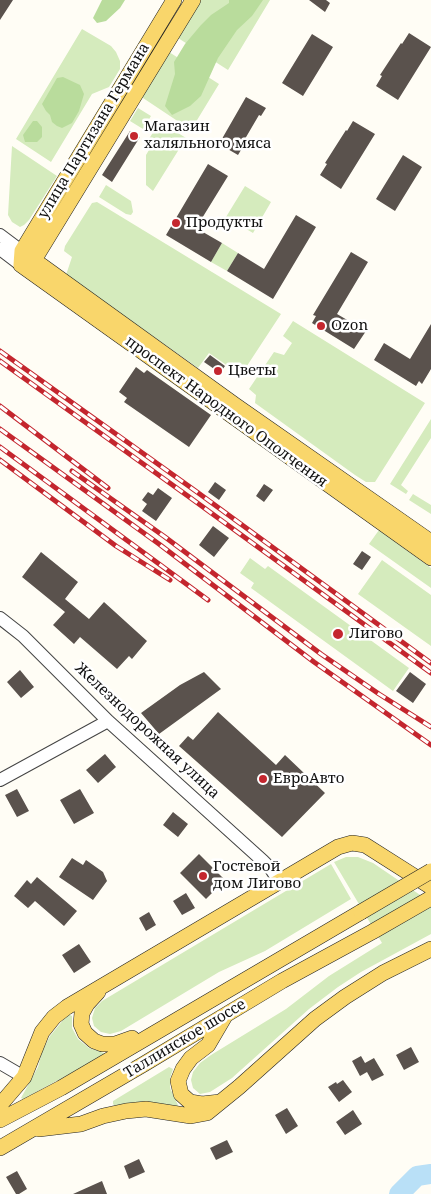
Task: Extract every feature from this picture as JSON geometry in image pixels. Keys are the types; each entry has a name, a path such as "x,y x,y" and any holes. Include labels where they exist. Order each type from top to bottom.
{"main road":[{"name":"улица Партизана Германа","path":"26,258 174,0"},
{"name":"улица Партизана Германа","path":"26,258 193,0"},
{"name":"проспект Народного Ополчения","path":"26,258 431,542"},
{"name":"проспект Народного Ополчения","path":"26,258 431,558"},
{"path":"0,1105 24,1077 42,1032 54,1017 82,996 104,985 275,875 338,847 352,843 365,845 431,887"},
{"name":"Таллинское шоссе","path":"0,1120 61,1088 431,871"},
{"name":"Таллинское шоссе","path":"0,1148 282,981 431,898"},
{"path":"33,1130 81,1124 103,1116 126,1111 146,1110 191,1116 207,1113 315,1019 345,997 383,973 431,949"},
{"path":"104,985 87,1004 82,1013 81,1024 85,1033 94,1041 102,1044 115,1044 166,1026"},
{"path":"221,1102 202,1104 190,1102 181,1094 178,1081 182,1069 191,1058 208,1044 227,1013"}],"street":[{"name":"проспект Народного Ополчения","path":"0,235 26,258"},
{"name":"проспект Народного Ополчения","path":"0,249 26,258"},
{"name":"Железнодорожная улица","path":"0,618 23,636 108,721 275,875"},
{"path":"0,780 108,721"},
{"path":"0,1063 24,1077"}],"green space":[{"path":"102,0 125,0 120,8 106,21 97,23 93,18"},
{"path":"201,0 270,0 228,70 178,38"},
{"path":"229,0 263,0 252,16 237,30 218,58 201,96 190,106 172,115 165,106 175,74 174,62 185,44 201,25 211,15 229,3"},
{"path":"82,29 111,46 120,61 120,69 109,87 92,94 51,162 16,139"},
{"path":"169,52 219,84 191,130 143,98 142,95"},
{"path":"63,77 80,85 84,94 79,111 72,123 62,128 52,122 50,115 42,104 57,78"},
{"path":"138,108 151,116 143,129 130,121"},
{"path":"33,121 37,121 42,127 42,137 37,142 25,142 23,135"},
{"path":"159,123 186,138 153,191 146,185 146,155 152,145 147,142"},
{"path":"12,146 57,176 29,220 20,227 12,222 8,215"},
{"path":"106,185 131,201 133,212 131,215 126,214 99,197"},
{"path":"245,186 271,202 253,233 226,217"},
{"path":"97,202 281,314 241,375 209,353 198,368 66,275 72,257 64,251 65,246 92,203"},
{"path":"222,243 238,253 227,271 211,262"},
{"path":"293,321 425,403 375,482 366,482 355,475 255,403 256,395 249,389 274,352 284,355 292,343 283,336"},
{"path":"431,419 431,438 401,485 408,491 406,494 390,484"},
{"path":"413,494 431,505 431,514 409,500"},
{"path":"379,530 431,568 431,588 369,544"},
{"path":"250,558 265,569 268,566 409,668 393,691 251,588 254,583 240,573"},
{"path":"382,560 431,595 431,646 358,594"},
{"path":"346,857 358,857 373,863 429,901 431,903 431,934 361,972 338,987 309,1009 232,1078 210,1092 200,1094 193,1088 191,1080 193,1072 200,1063 286,1009 329,976 382,943 334,862"},
{"path":"331,864 351,899 265,951 219,972 121,1031 110,1034 101,1032 94,1026 92,1018 95,1008 102,1001"},
{"path":"68,1014 72,1016 72,1028 78,1039 89,1048 104,1053 103,1056 23,1099 21,1098 38,1067 42,1052 50,1036"},
{"path":"169,1067 173,1069 170,1078 170,1088 178,1105 177,1107 147,1103 115,1106 113,1104 113,1101"}],"building":[{"path":"0,0 13,0 0,20"},
{"path":"309,0 326,0 330,3 325,12"},
{"path":"409,33 431,47 398,100 376,86 382,76 380,75"},
{"path":"312,34 333,47 303,96 282,83"},
{"path":"246,97 266,108 261,116 259,115 242,144 244,145 238,155 219,144"},
{"path":"353,121 375,134 341,189 320,175 327,164 325,163"},
{"path":"130,131 140,137 112,182 102,175"},
{"path":"403,155 422,167 395,211 376,199"},
{"path":"208,164 228,176 196,228 222,243 211,262 166,235"},
{"path":"296,215 316,227 273,299 227,271 238,253 264,269"},
{"path":"351,252 368,262 337,314 366,331 354,349 312,323 316,316 313,315"},
{"path":"431,324 431,369 422,384 419,381 416,386 374,360 384,343 410,359"},
{"path":"210,355 225,366 220,373 204,362"},
{"path":"136,367 144,373 147,370 211,415 189,447 124,402 127,398 119,392"},
{"path":"215,482 226,490 219,500 208,492"},
{"path":"264,484 273,490 264,502 256,496"},
{"path":"158,488 172,498 156,521 142,511 147,504 142,500 148,492 153,495"},
{"path":"213,526 229,538 214,557 199,545"},
{"path":"362,551 371,557 362,570 353,564"},
{"path":"41,552 78,582 65,599 89,619 104,602 147,641 132,659 129,656 117,669 80,637 74,644 53,625 65,612 22,577"},
{"path":"20,670 34,687 21,698 7,682"},
{"path":"204,672 221,689 159,734 141,713 180,685"},
{"path":"410,672 426,684 413,703 396,691"},
{"name":"ЕвроАвто","path":"218,712 276,765 285,755 325,793 282,837 179,746 188,736 193,740"},
{"path":"105,754 116,767 98,783 86,770"},
{"path":"17,789 29,811 17,817 5,795"},
{"path":"80,789 94,813 74,824 60,800"},
{"path":"173,812 188,824 178,837 163,825"},
{"name":"Гостевой дом Лигово","path":"199,854 225,880 206,899 180,873"},
{"path":"72,858 83,865 86,860 103,872 107,881 93,900 59,877"},
{"path":"37,877 77,911 64,926 35,901 28,908 14,896 27,880 31,884"},
{"path":"186,893 195,908 182,915 173,901"},
{"path":"149,912 156,925 146,931 139,918"},
{"path":"79,944 91,962 74,973 62,955"},
{"path":"411,1047 419,1062 404,1070 396,1055"},
{"path":"361,1056 365,1063 374,1058 384,1075 372,1081 367,1072 360,1076 352,1061"},
{"path":"343,1080 352,1092 339,1102 328,1087"},
{"path":"287,1108 298,1126 286,1134 275,1115"},
{"path":"353,1110 362,1124 345,1135 336,1122"},
{"path":"227,1140 233,1152 216,1160 210,1148"},
{"path":"139,1159 145,1172 129,1179 124,1166"},
{"path":"17,1171 27,1189 19,1194 16,1194 6,1177"},
{"path":"102,1181 107,1194 73,1194"}],"waterway":[{"path":"399,1194 417,1176 431,1174"}],"railway":[{"path":"0,351 431,663"},
{"path":"0,361 431,673"},
{"path":"0,406 108,488"},
{"path":"0,429 159,544 314,662 431,745"},
{"path":"0,447 208,600"},
{"path":"0,460 116,546 170,580"},
{"path":"72,471 165,537 321,654 431,727"}],"place":[{"name":"Магазин халяльного мяса","path":"134,136"},
{"name":"Продукты","path":"176,223"},
{"name":"Ozon","path":"321,326"},
{"name":"Цветы","path":"218,371"},
{"name":"Лигово","path":"338,634"},
{"name":"ЕвроАвто","path":"263,779"},
{"name":"Гостевой дом Лигово","path":"203,876"}]}
